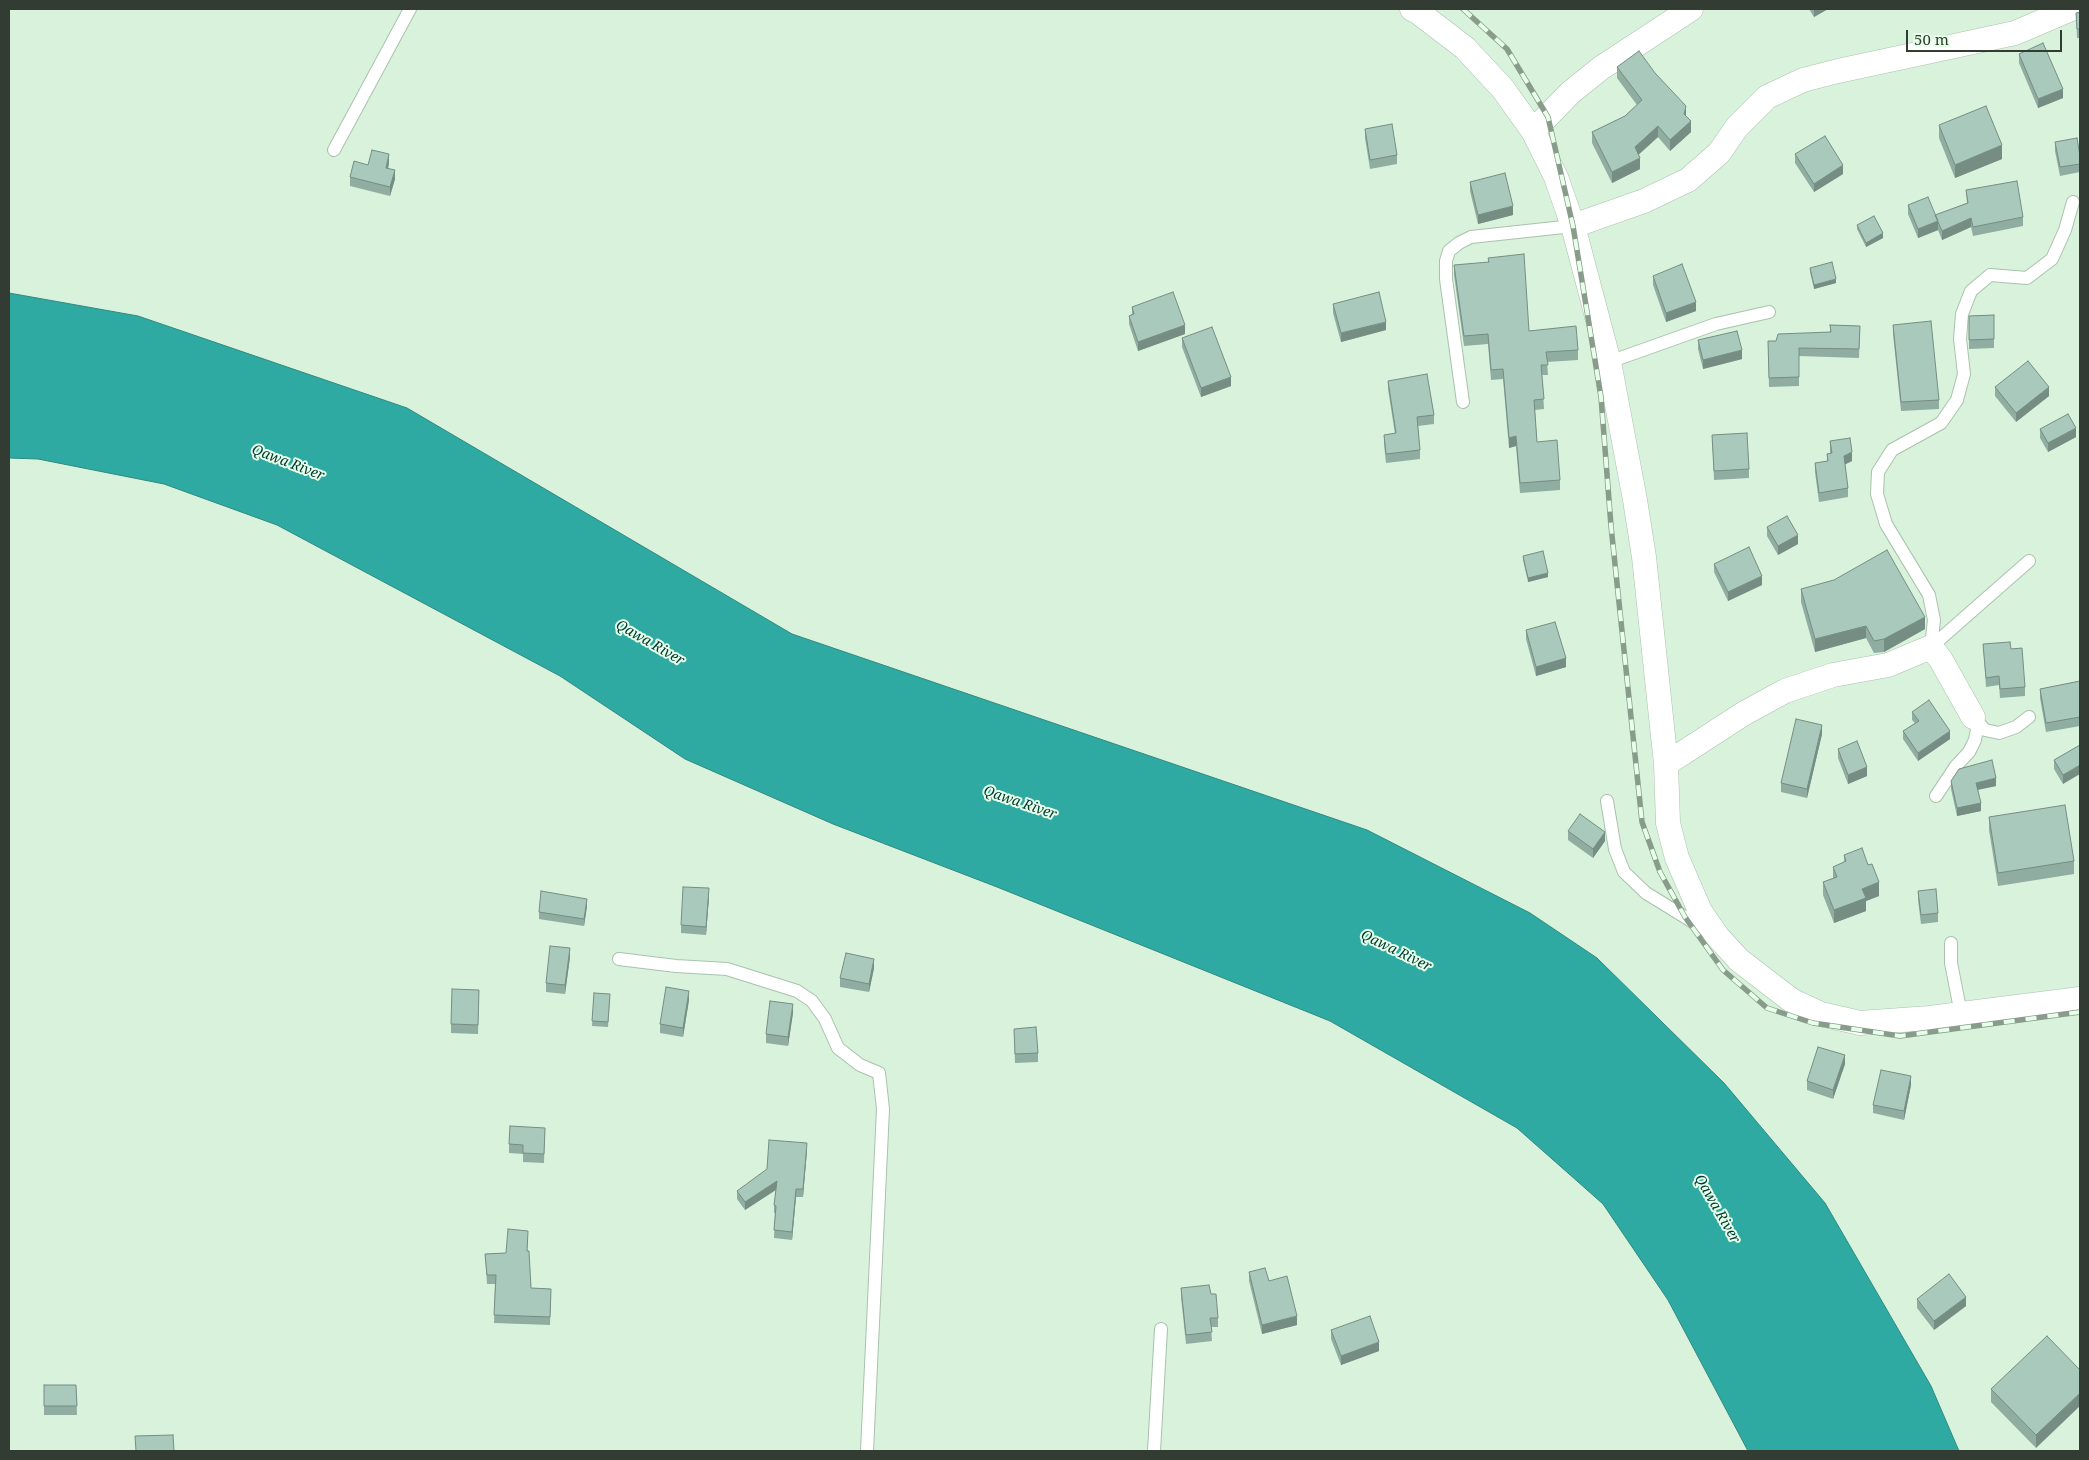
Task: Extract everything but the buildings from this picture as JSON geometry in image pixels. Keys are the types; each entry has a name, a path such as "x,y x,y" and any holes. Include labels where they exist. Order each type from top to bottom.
{"street":[{"path":"1412,9 1465,48 1503,89 1533,131 1556,177 1573,226 1609,362 1644,556 1666,764 1668,823 1677,858 1700,910 1717,936 1739,960 1791,1000 1821,1014 1860,1022 1961,1014 2080,999"},
{"path":"1533,131 1570,94 1601,68 1691,9"},
{"path":"1573,226 1644,202 1688,180 1720,153 1737,127 1767,97 1803,80 2015,33 2071,9"},
{"path":"1666,764 1743,714 1785,691 1833,675 1888,665 1931,647 1942,660 1974,717"}],"lane":[{"path":"334,150 410,9"},
{"path":"1931,647 1934,620 1929,595 1886,524 1876,494 1878,472 1892,450 1941,423 1957,400 1964,374 1960,339 1962,314 1971,291 1990,275 2027,278 2052,259 2065,230 2073,202"},
{"path":"1462,402 1446,280 1446,261 1449,251 1459,242 1471,237 1573,226"},
{"path":"1609,362 1716,324 1769,312"},
{"path":"1931,647 2030,561"},
{"path":"1974,717 1985,730 1999,733 2016,727 2029,717"},
{"path":"1936,796 1956,766 1969,752 1977,729 1974,717"},
{"path":"1608,801 1615,848 1624,872 1646,893 1717,936"},
{"path":"1951,943 1951,963 1961,1014"},
{"path":"620,959 676,966 727,969 797,991 812,1001 825,1019 838,1048 860,1065 879,1073 883,1109 866,1451"},
{"path":"1154,1451 1161,1329"}],"water":[{"name":"Qawa River","path":"9,293 138,316 407,408 792,634 1367,830 1530,913 1597,958 1724,1083 1825,1203 1931,1386 1959,1451 1748,1451 1668,1300 1603,1204 1517,1128 1330,1021 997,887 833,824 685,759 560,676 277,525 164,484 38,459 9,458"}],"railway":[{"path":"1463,9 1507,49 1548,117 1573,226 1601,397 1611,526 1642,822 1660,872 1685,917 1723,970 1767,1008 1813,1023 1900,1036 2080,1012"}]}
